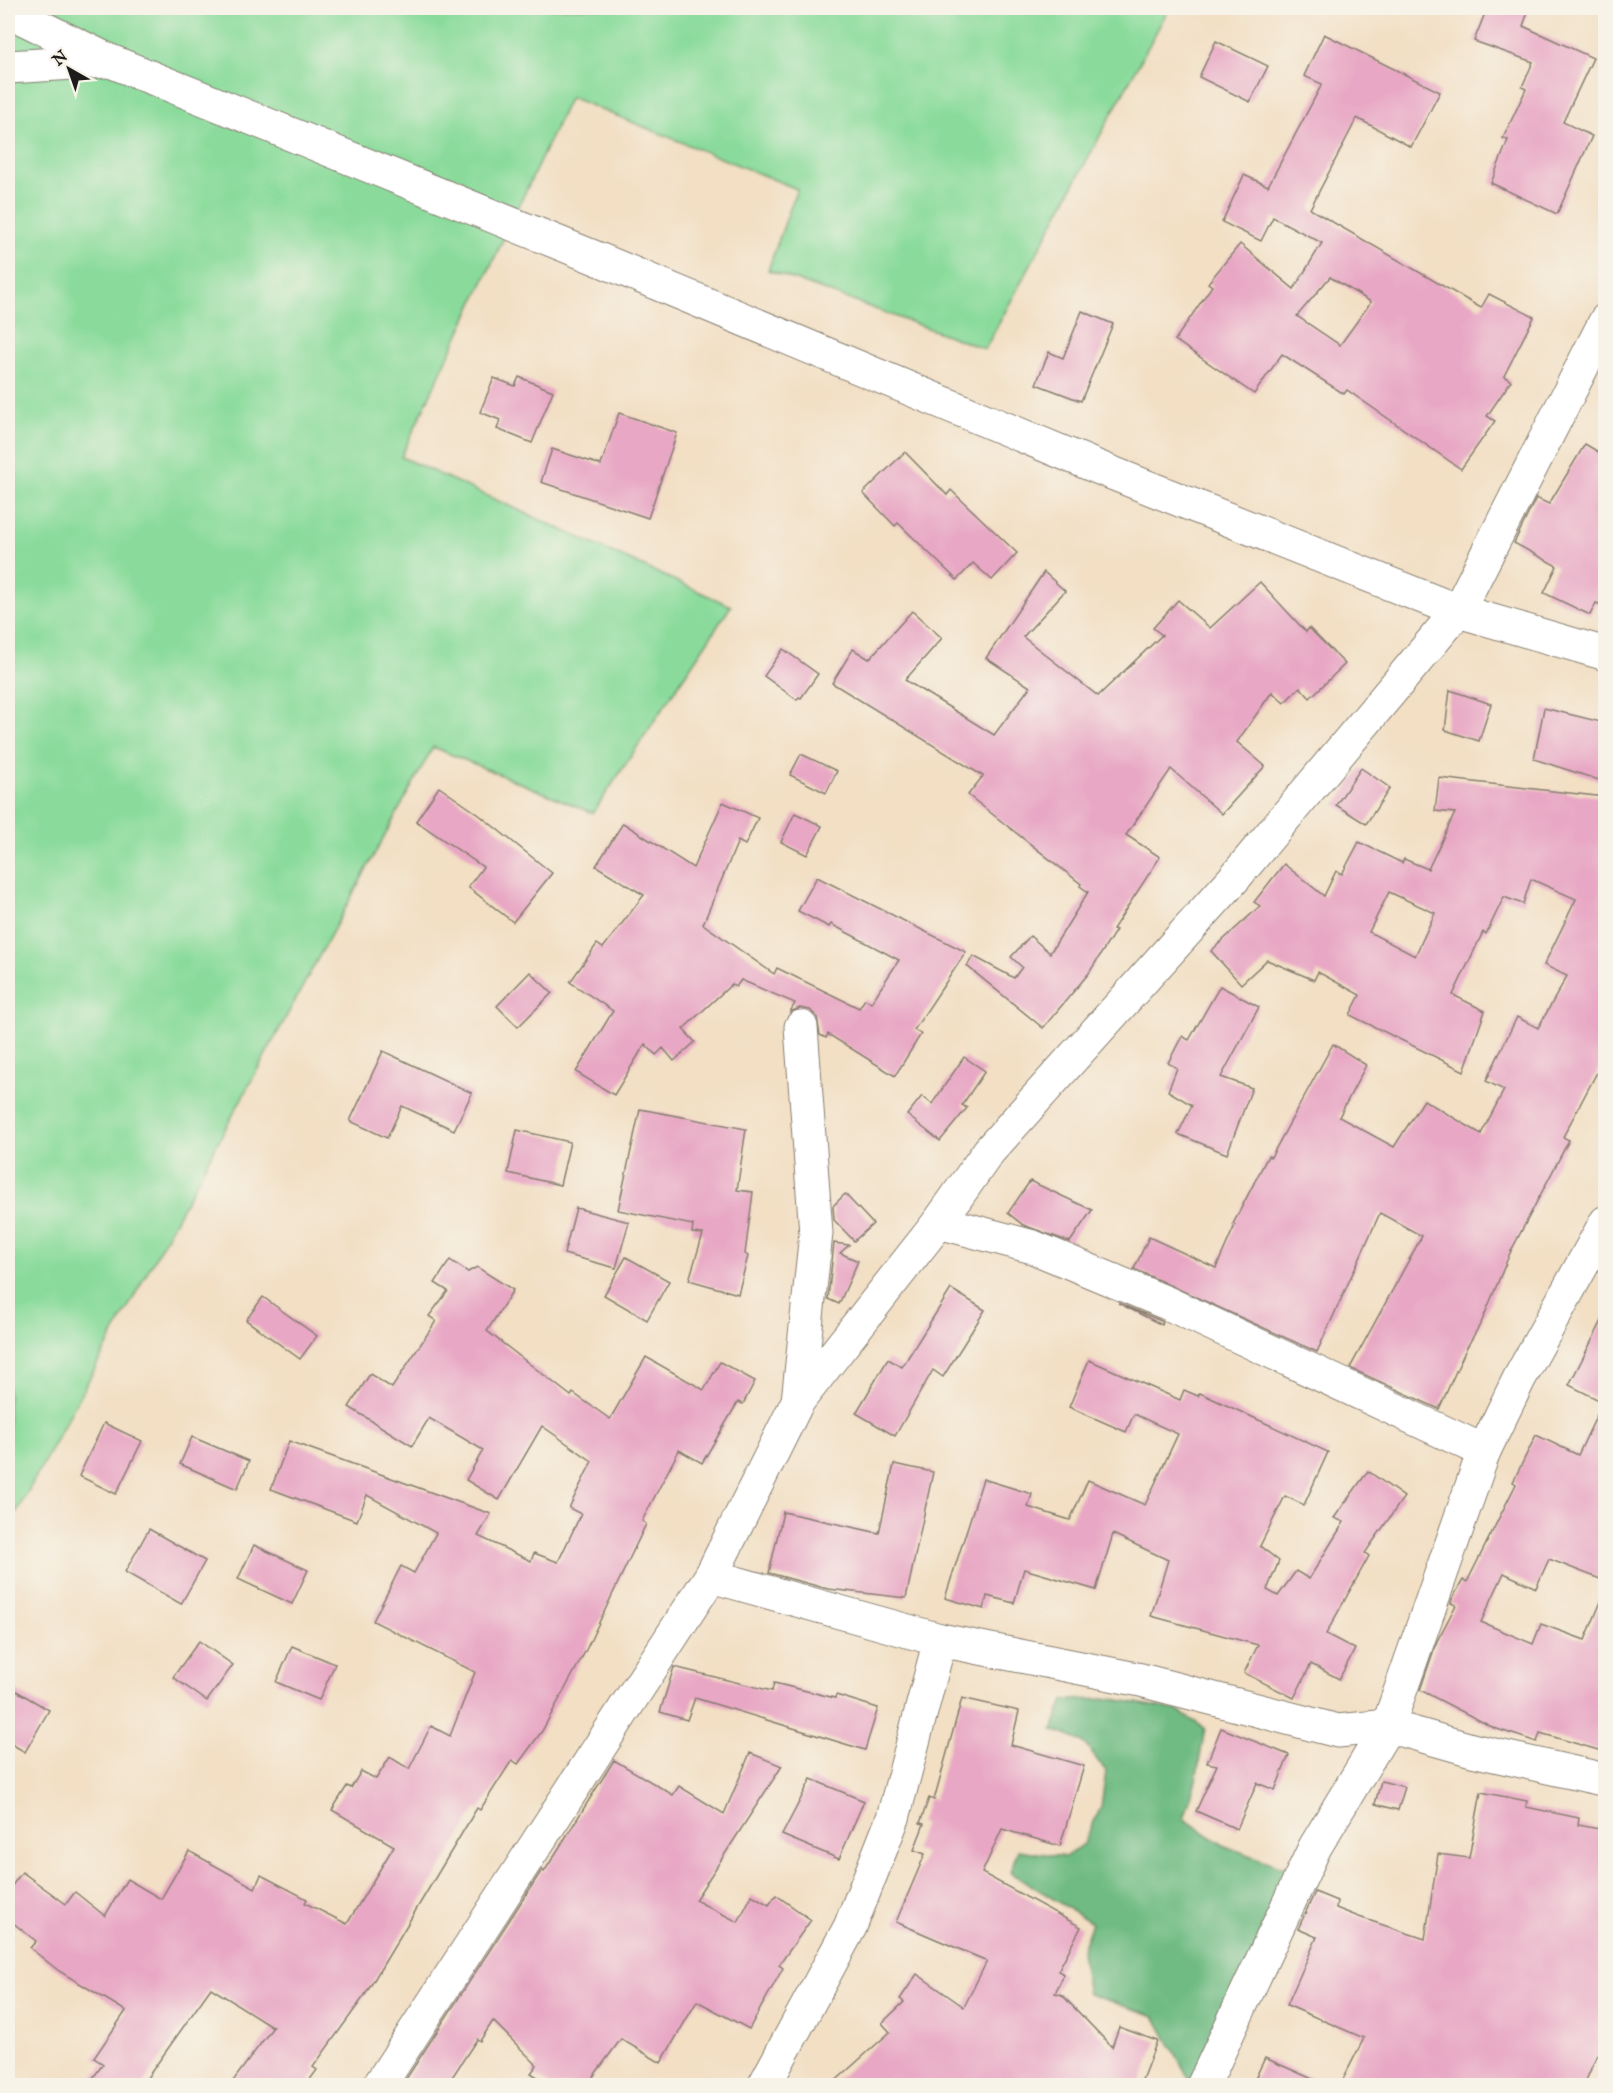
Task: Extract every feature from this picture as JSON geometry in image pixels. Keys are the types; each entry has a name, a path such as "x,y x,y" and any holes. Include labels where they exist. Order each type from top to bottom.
{"street":[{"path":"8,11 108,60 607,262 1102,469 1458,611 1605,654"},
{"path":"8,67 108,60"},
{"path":"379,2085 711,1576 798,1401 939,1222 989,1151 1231,882 1458,611 1605,320"},
{"path":"798,1401 816,1233 801,1027"},
{"path":"939,1222 1033,1247 1177,1308 1484,1451"},
{"path":"1203,2085 1315,1847 1388,1726 1484,1451 1519,1379 1605,1222"},
{"path":"711,1576 940,1640 1141,1680 1338,1731 1388,1726 1472,1750 1605,1780"},
{"path":"764,2085 849,1927 893,1818 940,1640"}],"green space":[{"path":"8,8 1169,8 985,349 768,270 797,189 570,97 401,457 731,606 593,813 433,747 8,1528"},
{"path":"1113,1699 1176,1710 1205,1728 1196,1780 1184,1819 1225,1846 1302,1874 1193,2086 1155,2016 1088,1994 1081,1952 1092,1923 1010,1872 1018,1850 1065,1857 1084,1843 1101,1807 1106,1771 1083,1742 1053,1730 1064,1700"}],"building":[{"path":"1487,8 1514,8 1528,12 1523,26 1593,58 1563,122 1592,136 1557,214 1491,183 1508,140 1503,138 1526,89 1522,87 1533,62 1474,41"},
{"path":"1324,34 1440,92 1411,147 1357,118 1310,209 1481,308 1489,294 1534,317 1504,376 1511,381 1487,416 1495,421 1461,469 1347,390 1344,394 1282,354 1254,394 1175,340 1212,286 1208,283 1240,244 1294,289 1322,243 1273,217 1261,241 1222,222 1244,175 1268,186 1322,84 1304,76","holes":["1330,277 1371,302 1340,345 1297,316"]},
{"path":"1216,41 1268,66 1250,102 1199,77"},
{"path":"1082,311 1113,324 1081,401 1036,384 1049,352 1063,358"},
{"path":"519,377 553,391 532,443 497,429 500,420 480,412 494,378 515,386"},
{"path":"619,413 677,433 648,518 541,482 552,449 601,465"},
{"path":"1585,444 1605,456 1605,606 1596,603 1590,615 1544,593 1557,566 1514,543 1536,498 1549,504"},
{"path":"905,452 947,495 951,490 1017,553 992,580 973,563 957,580 898,523 895,526 863,493"},
{"path":"1044,572 1065,591 1023,637 1098,696 1162,635 1153,628 1178,600 1210,628 1260,582 1306,632 1309,628 1345,664 1310,698 1300,687 1284,703 1272,692 1237,742 1265,766 1222,814 1171,769 1126,835 1160,857 1113,929 1116,930 1089,973 1043,1028 967,966 973,956 1014,978 1022,967 1011,957 1030,936 1050,953 1088,892 1080,886 1081,884 968,795 983,776 832,683 853,649 869,659 912,611 942,638 905,680 994,735 1030,687 986,658"},
{"path":"783,649 818,674 801,698 797,700 764,676"},
{"path":"1450,690 1491,704 1479,741 1445,730"},
{"path":"1544,708 1605,723 1605,782 1534,759"},
{"path":"801,754 837,771 826,793 790,775"},
{"path":"1361,768 1390,788 1366,824 1336,805"},
{"path":"1439,778 1605,797 1605,1057 1563,1137 1569,1140 1510,1253 1482,1321 1466,1349 1439,1409 1350,1368 1422,1236 1380,1213 1317,1352 1134,1269 1149,1237 1216,1268 1235,1225 1233,1224 1268,1156 1271,1157 1333,1044 1366,1065 1339,1117 1394,1147 1424,1100 1481,1134 1504,1090 1486,1081 1517,1017 1538,1028 1567,976 1544,965 1576,899 1531,879 1523,904 1504,897 1486,934 1483,932 1453,995 1485,1011 1464,1071 1350,1015 1360,995 1318,972 1314,980 1267,960 1241,984 1211,951 1260,906 1254,902 1284,864 1324,896 1336,871 1342,874 1359,842 1402,863 1404,859 1428,869 1455,813 1435,811","holes":["1389,892 1435,913 1415,956 1369,932"]},
{"path":"439,787 478,814 552,873 513,922 468,887 483,867 416,821"},
{"path":"723,802 758,818 745,845 738,841 703,924 774,974 777,968 859,1008 865,999 871,1003 899,960 831,924 829,927 798,911 817,877 966,952 914,1030 921,1034 895,1076 828,1034 826,1038 820,1035 817,1017 810,1010 800,1008 790,1012 795,1003 741,980 736,987 732,984 683,1029 695,1042 674,1061 663,1048 656,1055 645,1044 614,1095 576,1072 613,1011 570,982 597,944 603,948 644,895 596,866 623,823 693,868"},
{"path":"795,813 822,826 807,855 781,842"},
{"path":"530,972 552,993 518,1027 497,1006"},
{"path":"1220,986 1259,1007 1221,1077 1252,1088 1227,1154 1178,1134 1192,1105 1168,1091 1177,1068 1168,1063 1182,1036 1189,1040"},
{"path":"383,1051 472,1093 454,1130 402,1106 387,1138 350,1121"},
{"path":"964,1057 985,1071 962,1105 967,1108 940,1141 907,1115 922,1096 932,1104"},
{"path":"640,1109 746,1129 737,1190 753,1192 745,1254 748,1256 738,1294 689,1280 703,1234 692,1233 693,1225 618,1210"},
{"path":"517,1130 570,1142 560,1185 508,1173"},
{"path":"1030,1181 1092,1210 1070,1242 1023,1225 1008,1213"},
{"path":"845,1194 873,1224 854,1241 834,1220 833,1206"},
{"path":"576,1208 629,1222 616,1268 564,1254"},
{"path":"834,1243 849,1245 840,1253 858,1261 839,1304 828,1299"},
{"path":"626,1257 669,1281 647,1320 604,1295"},
{"path":"450,1260 468,1272 477,1267 513,1290 487,1331 571,1396 573,1393 610,1419 646,1357 704,1390 720,1362 755,1381 743,1404 738,1402 702,1463 679,1450 642,1521 646,1524 585,1652 542,1731 518,1764 512,1760 480,1810 477,1808 365,1995 313,2067 317,2070 306,2085 230,2085 273,2027 211,1988 142,2085 88,2085 103,2064 94,2058 126,2011 59,1971 30,1948 36,1941 8,1919 8,1891 22,1872 66,1904 75,1892 105,1916 127,1879 161,1899 189,1851 255,1888 261,1875 307,1899 305,1903 347,1924 394,1846 332,1810 347,1786 351,1788 361,1771 376,1779 390,1757 409,1769 431,1726 450,1736 475,1672 373,1621 401,1566 414,1573 436,1533 367,1495 357,1521 271,1489 289,1441 491,1514 478,1536 531,1561 534,1553 558,1562 581,1514 569,1508 592,1461 542,1426 499,1500 466,1480 483,1450 429,1418 412,1446 349,1407 370,1374 392,1388 436,1321 429,1316 448,1291 435,1283"},
{"path":"951,1289 985,1310 943,1377 933,1370 895,1436 856,1413 888,1359 902,1367"},
{"path":"263,1297 317,1336 300,1359 246,1320"},
{"path":"1118,1303 1163,1322 1162,1325"},
{"path":"1605,1315 1605,1581 1549,1559 1536,1588 1504,1573 1481,1622 1533,1644 1541,1624 1585,1640 1605,1592 1605,1752 1540,1733 1537,1742 1494,1728 1420,1690 1437,1641 1456,1605 1451,1603 1452,1599 1463,1580 1467,1582 1516,1484 1513,1482 1536,1435 1578,1455 1603,1402 1569,1385"},
{"path":"1089,1360 1180,1400 1184,1390 1198,1396 1200,1393 1328,1452 1304,1505 1285,1496 1260,1546 1279,1561 1267,1590 1278,1596 1296,1571 1309,1579 1344,1522 1334,1518 1368,1471 1404,1497 1365,1553 1369,1556 1326,1634 1355,1649 1339,1679 1311,1664 1294,1698 1244,1673 1258,1645 1151,1616 1168,1560 1113,1534 1096,1590 1024,1569 1014,1603 987,1596 984,1609 945,1598 983,1479 1032,1494 1028,1507 1070,1520 1088,1480 1145,1505 1178,1434 1134,1414 1126,1432 1069,1407"},
{"path":"104,1423 142,1441 116,1494 79,1476"},
{"path":"192,1437 249,1461 237,1489 180,1464"},
{"path":"894,1464 933,1472 906,1598 828,1589 769,1573 783,1512 879,1533"},
{"path":"149,1529 205,1561 181,1604 125,1572"},
{"path":"254,1545 308,1570 292,1604 238,1579"},
{"path":"199,1641 233,1665 207,1701 173,1677"},
{"path":"292,1646 335,1664 319,1700 276,1682"},
{"path":"674,1667 772,1691 774,1683 835,1698 836,1695 878,1708 865,1750 695,1698 687,1720 660,1712"},
{"path":"8,1686 49,1710 25,1752 8,1742"},
{"path":"962,1698 1019,1711 1011,1745 1084,1766 1060,1846 1002,1829 982,1873 1081,1927 1058,1971 1064,1974 1055,1993 1062,1995 1112,2047 1119,2027 1157,2041 1140,2085 831,2085 890,2032 882,2023 904,2002 900,1999 917,1974 964,2007 987,1961 896,1922 925,1854 914,1850 924,1824 920,1823 929,1798 934,1800"},
{"path":"1221,1728 1289,1755 1275,1790 1257,1783 1237,1829 1196,1811 1217,1765 1207,1763"},
{"path":"750,1753 782,1766 695,1900 738,1922 752,1895 769,1905 776,1895 811,1920 779,1965 783,1968 749,2029 697,2001 661,2063 621,2039 587,2085 550,2085 531,2073 537,2065 493,2021 480,2041 477,2039 447,2085 416,2085 406,2079 542,1870 544,1872 614,1760 673,1795 679,1786 724,1814"},
{"path":"811,1779 864,1801 839,1859 782,1835"},
{"path":"1381,1781 1405,1787 1398,1810 1375,1804"},
{"path":"1481,1792 1527,1801 1526,1807 1579,1818 1578,1825 1605,1830 1605,2036 1584,2085 1340,2085 1364,2038 1287,2005 1317,1937 1298,1929 1315,1892 1337,1901 1336,1908 1425,1939 1438,1854 1469,1858"},
{"path":"1265,2058 1326,2085 1252,2085"}]}
